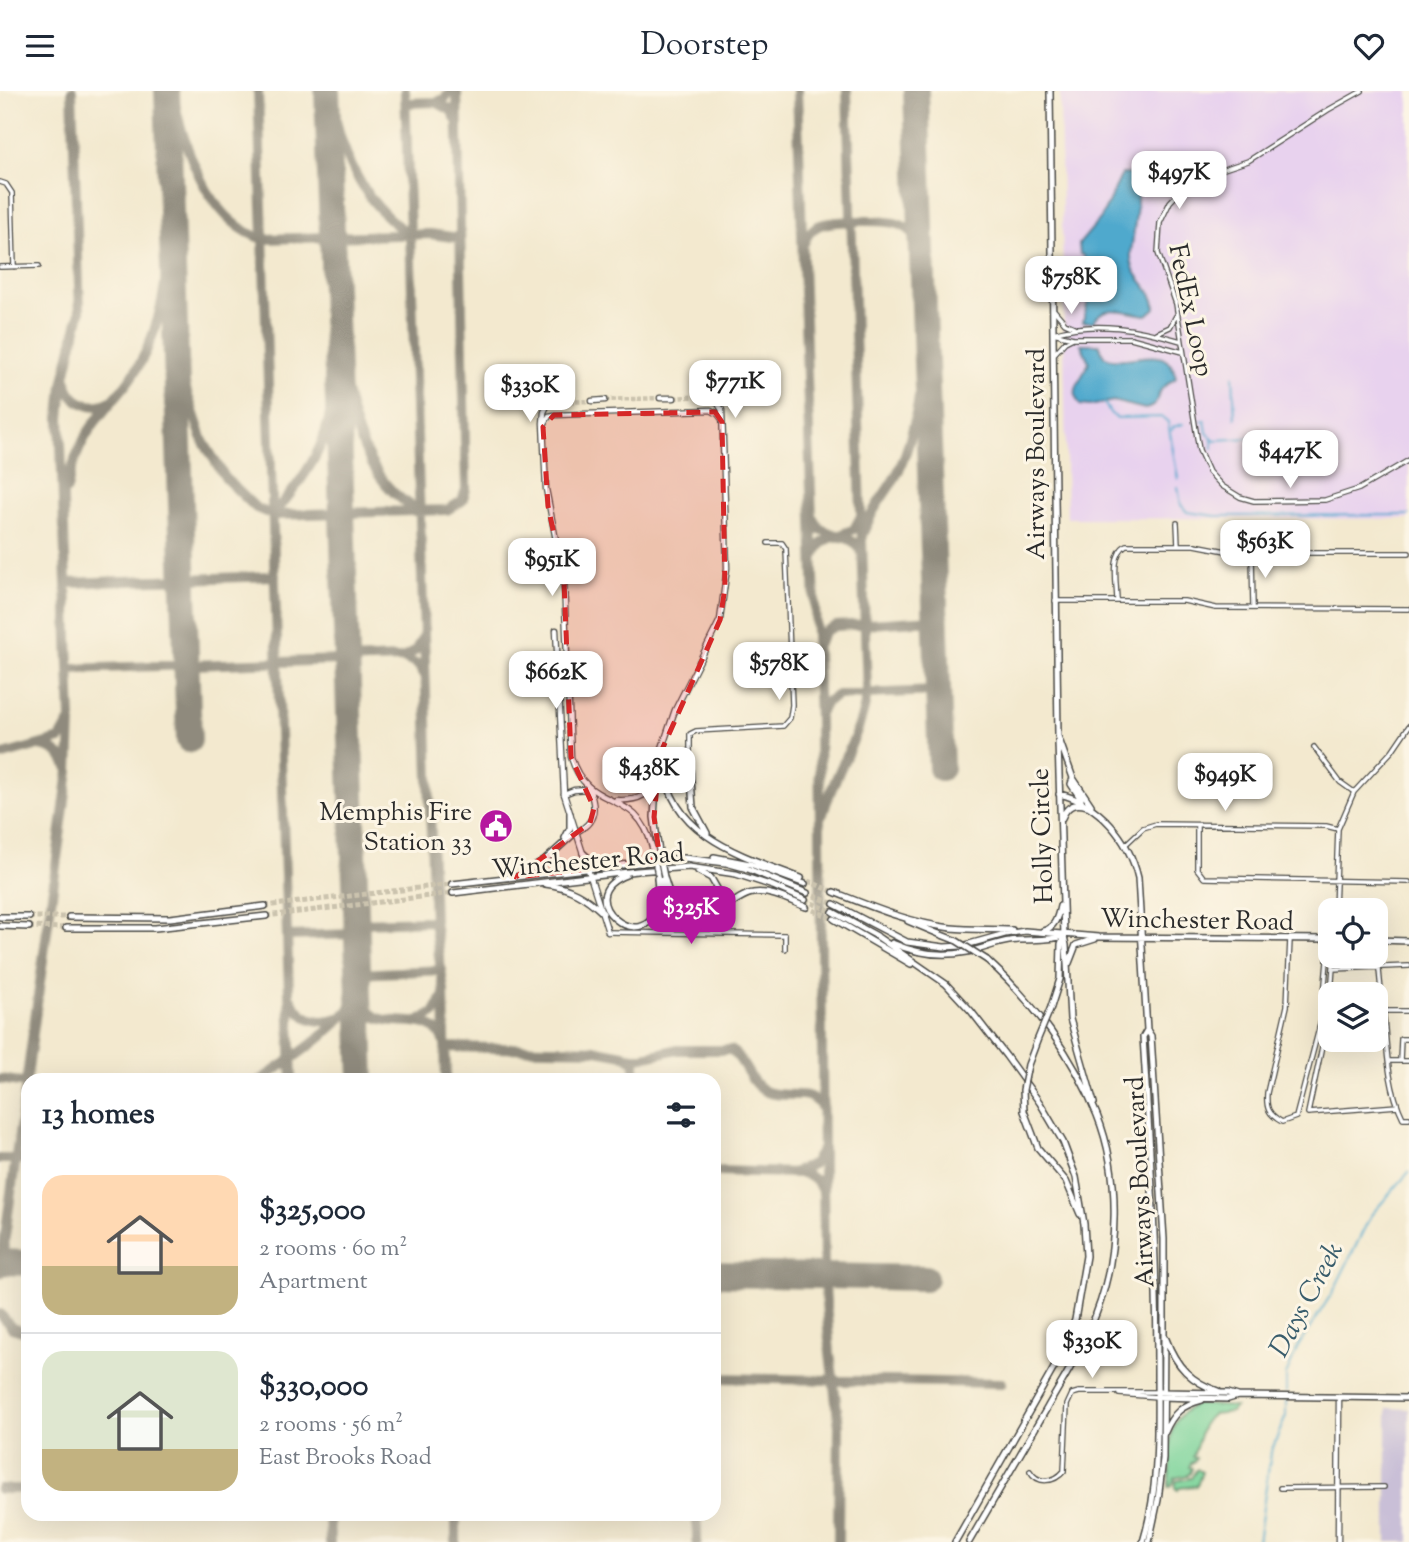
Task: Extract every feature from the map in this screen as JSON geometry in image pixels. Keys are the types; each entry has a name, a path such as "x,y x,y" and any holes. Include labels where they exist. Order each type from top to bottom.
{"main road":[{"name":"Airways Boulevard","path":"1050,91 1058,736 1073,778 1093,808"},
{"path":"612,799 626,800 644,796 653,786 675,710 720,620 727,568 722,410 717,402 702,396"},
{"path":"660,398 674,398"},
{"path":"592,401 605,400"},
{"path":"563,402 554,402 545,408 543,427 548,506 564,581 571,757 581,781 589,789 612,799 639,818 655,847 677,910 687,918 701,919 712,913 719,892 711,878 689,867"},
{"path":"543,427 549,416 554,415 711,410 718,414 722,422"},
{"path":"556,631 564,794 608,932"},
{"name":"Holly Circle","path":"1058,736 1063,936"},
{"path":"665,739 666,782 678,807 690,821 713,841 803,881 732,859 684,858"},
{"path":"664,767 671,781 680,783 688,778 690,766"},
{"path":"690,766 693,807 703,829 713,841"},
{"path":"637,871 612,882 606,897 611,917 617,923 628,926 646,922 654,916 658,902 654,817 657,772"},
{"path":"1073,778 1073,788 1083,801"},
{"path":"564,794 589,789"},
{"path":"516,877 544,861 564,841 590,823 593,800 589,789"},
{"name":"Airways Boulevard","path":"1059,794 1083,801 1111,825 1135,863 1138,879 1164,1239 1164,1335 1160,1394 1163,1435 1143,1542"},
{"path":"1060,823 1069,807 1082,805 1093,808"},
{"path":"564,841 570,828 570,814"},
{"path":"583,853 595,862 612,866"},
{"name":"Winchester Road","path":"452,884 684,858 717,861 748,869 806,896 736,874 689,867 453,893"},
{"path":"657,872 670,907 675,915 688,923 703,923 735,900 753,893 778,896 806,907"},
{"path":"528,883 561,886 577,892 603,913"},
{"path":"834,892 939,934 987,960 1019,990 1041,1018 1080,1081 1098,1117"},
{"path":"1041,931 1054,925 1062,896"},
{"name":"Winchester Road","path":"834,904 890,935 925,945 962,946 1025,931 1099,937 1318,939"},
{"path":"69,917 170,918 265,906"},
{"path":"882,911 950,928 1025,931"},
{"name":"Winchester Road","path":"833,912 907,949 946,954 969,952 1007,941 1055,939 1063,936"},
{"path":"66,927 155,928 266,916"},
{"path":"0,917 29,917"},
{"path":"834,919 933,975"},
{"path":"0,926 29,927"},
{"path":"875,935 933,975 971,1011 1052,1122 1076,1177 1084,1224 1086,1256 1075,1320 1059,1359 955,1542"},
{"path":"969,1542 1081,1349 1097,1313 1110,1265 1114,1231 1113,1189 1098,1117 1070,1019 1066,945 1063,936"},
{"path":"1063,936 1060,978 1028,1065 1023,1090 1024,1111 1038,1148 1066,1181 1084,1224"},
{"path":"1067,987 1072,951 1076,945 1099,937"},
{"path":"1388,940 1409,941"},
{"name":"Airways Boulevard","path":"1147,1030 1143,1037 1156,1240 1160,1394 1158,1500 1149,1542"},
{"path":"1164,1335 1174,1358 1188,1375 1207,1387 1238,1396 1409,1398"},
{"path":"1160,1394 1228,1393"},
{"path":"1160,1394 1205,1399 1238,1396"},
{"path":"1338,1542 1339,1398"},
{"path":"1163,1435 1178,1409 1205,1399"}],"street":[{"name":"FedEx Loop","path":"1362,91 1248,161 1189,183 1170,202 1160,223 1157,247 1177,314 1200,454 1217,482 1240,497 1271,503 1331,499 1367,485 1409,460"},
{"path":"0,182 6,184 12,194 14,267"},
{"path":"0,267 39,267"},
{"path":"1053,309 1066,323 1076,328"},
{"path":"1156,334 1170,327 1177,314"},
{"path":"1114,327 1114,337"},
{"path":"1053,333 1076,328 1114,327 1181,341"},
{"path":"1053,333 1073,338 1114,337 1140,340 1183,352"},
{"path":"1054,355 1065,342 1073,338"},
{"path":"1177,523 1178,545"},
{"path":"690,766 690,734 696,731 783,726 790,718 786,549 782,544 768,543"},
{"path":"1117,601 1116,556 1126,545 1178,545 1252,552 1409,553"},
{"path":"1252,552 1253,608"},
{"path":"1055,601 1184,601 1216,607 1409,609"},
{"path":"1335,898 1338,829 1354,792 1392,751 1409,726"},
{"path":"1314,747 1340,782 1354,792"},
{"path":"1125,845 1143,828 1156,824 1326,826 1338,829"},
{"path":"1197,825 1198,869 1204,878 1409,882"},
{"path":"608,932 785,935 785,949"},
{"path":"1290,939 1287,1006 1266,1107 1269,1114 1282,1122 1296,1117 1322,1017 1326,968"},
{"path":"1388,966 1409,966"},
{"path":"1332,982 1333,969 1348,968"},
{"path":"1388,1011 1409,1011"},
{"path":"1400,1061 1401,1039 1409,1039"},
{"path":"1321,1052 1308,1114 1397,1106"},
{"path":"1387,1052 1397,1106 1403,1118 1409,1118"},
{"path":"1388,1061 1409,1061"},
{"path":"1030,1471 1033,1477 1043,1480 1059,1476 1065,1467 1067,1411 1072,1394 1160,1394"},
{"path":"1280,1488 1384,1487"}],"highlighted area":[{"path":"715,412 722,422 725,588 720,620 660,754 654,817 660,859 612,866 585,860 588,869 516,877 590,823 594,808 571,757 564,581 548,506 543,427 554,415"}],"shaded area":[{"path":"1060,91 1409,91 1409,519 1067,518"},
{"path":"1387,1408 1409,1409 1409,1542 1387,1542"}],"green space":[{"path":"1197,1404 1235,1407 1231,1412 1213,1414 1204,1422 1193,1457 1196,1458 1195,1461 1189,1467 1192,1468 1190,1473 1175,1478 1171,1487 1168,1487 1170,1439 1173,1429 1177,1419"},
{"path":"1197,1469 1202,1472 1197,1486 1178,1490 1175,1488 1176,1481 1191,1478"}],"water":[{"path":"1122,174 1133,176 1137,190 1131,262 1151,295 1155,308 1147,315 1111,310 1098,316 1093,322 1083,322 1090,292 1084,256 1080,254 1079,244 1101,218"},
{"path":"1081,344 1099,344 1104,356 1113,359 1156,356 1165,359 1172,366 1176,378 1162,388 1149,408 1113,401 1090,406 1080,405 1076,388 1089,362"}],"waterway":[{"path":"1233,375 1235,418"},
{"path":"1104,403 1117,418 1162,417 1168,422 1178,479"},
{"path":"1202,421 1205,420 1207,433 1215,440 1269,437"},
{"path":"1172,430 1173,427 1183,424"},
{"path":"1212,439 1213,448"},
{"path":"1178,487 1181,505 1187,512 1216,516 1409,515"},
{"name":"Days Creek","path":"1286,1394 1286,1375 1299,1345 1334,1290 1371,1215 1409,1172"},
{"name":"Days Creek","path":"1258,1542 1271,1452 1286,1416 1286,1399"}],"taxiway":[{"path":"27,1073 69,771 71,720 60,418 63,385 80,312 72,91"},
{"path":"172,91 183,134 200,178 226,216 243,230 263,239 430,234 459,238"},
{"path":"258,91 292,1073"},
{"path":"331,91 339,133 355,172 378,207 410,235"},
{"path":"405,91 434,921 444,991 446,1073"},
{"path":"452,91 436,102 451,110 457,121"},
{"path":"176,346 187,393 203,441 226,479 256,508 273,515 447,510 462,501 466,489 457,91"},
{"path":"797,91 819,720 824,1276 839,1426 838,1542"},
{"path":"823,814 860,724 867,692 847,91"},
{"path":"406,103 436,102"},
{"path":"331,196 334,121"},
{"path":"804,243 818,226 847,221 872,221 894,223 909,229 922,250"},
{"path":"67,489 75,460 88,432 131,379 154,333 168,264 171,229"},
{"path":"336,336 350,409 369,459 383,481 400,498 421,510"},
{"path":"865,531 871,515 895,478 905,455 920,392 925,343"},
{"path":"273,515 301,480 319,448 331,412 335,368"},
{"path":"66,379 71,394 82,403 96,405 111,401"},
{"path":"814,519 820,529 838,536 854,529 861,516"},
{"path":"815,555 824,542 837,537 851,540 862,553"},
{"path":"66,583 275,576"},
{"path":"818,644 825,631 836,626 935,620"},
{"path":"423,637 415,651 403,658 418,665 425,676"},
{"path":"69,669 403,658"},
{"path":"820,713 826,702 838,695 937,691"},
{"path":"0,756 60,739 69,723"},
{"path":"41,746 57,753 67,767"},
{"path":"356,923 434,921"},
{"path":"287,936 357,934"},
{"path":"358,974 442,970"},
{"path":"359,992 366,1008 376,1017 388,1021 428,1025 438,1032 446,1047 597,1050 639,1058 674,1050 731,1050 761,1089 775,1094 812,1098 822,1109"},
{"path":"271,1073 331,1029 353,1004 359,992"},
{"path":"419,1021 434,1013 443,997"},
{"path":"291,999 299,1011 310,1019 323,1021 338,1018"},
{"path":"630,1058 635,1064 635,1073"},
{"path":"0,1079 21,1082"},
{"path":"0,1273 21,1120"},
{"path":"795,1172 813,1164 822,1150"},
{"path":"0,1159 21,1159"},
{"path":"721,1171 803,1173 817,1181 822,1191"},
{"path":"0,1314 12,1328 21,1331"},
{"path":"721,1378 1002,1383"},
{"path":"0,1489 21,1489"},
{"path":"329,1521 330,1542"},
{"path":"456,1521 456,1542"},
{"path":"697,1521 697,1542"}],"runway":[{"path":"167,91 189,740"},
{"path":"327,91 362,1073"},
{"path":"916,91 941,768"},
{"path":"0,1262 21,1263"},
{"path":"721,1274 925,1278"}],"tunnel":[{"path":"674,398 702,396"},
{"path":"605,400 660,398"},
{"path":"563,402 592,401"},
{"path":"801,878 834,892"},
{"path":"265,906 452,884"},
{"path":"266,916 453,893"},
{"path":"807,893 834,904"},
{"path":"805,900 833,912"},
{"path":"806,907 834,919"},
{"path":"29,917 69,917"},
{"path":"29,927 66,928"}],"place":[{"name":"Memphis Fire Station 33","path":"496,826"}]}
